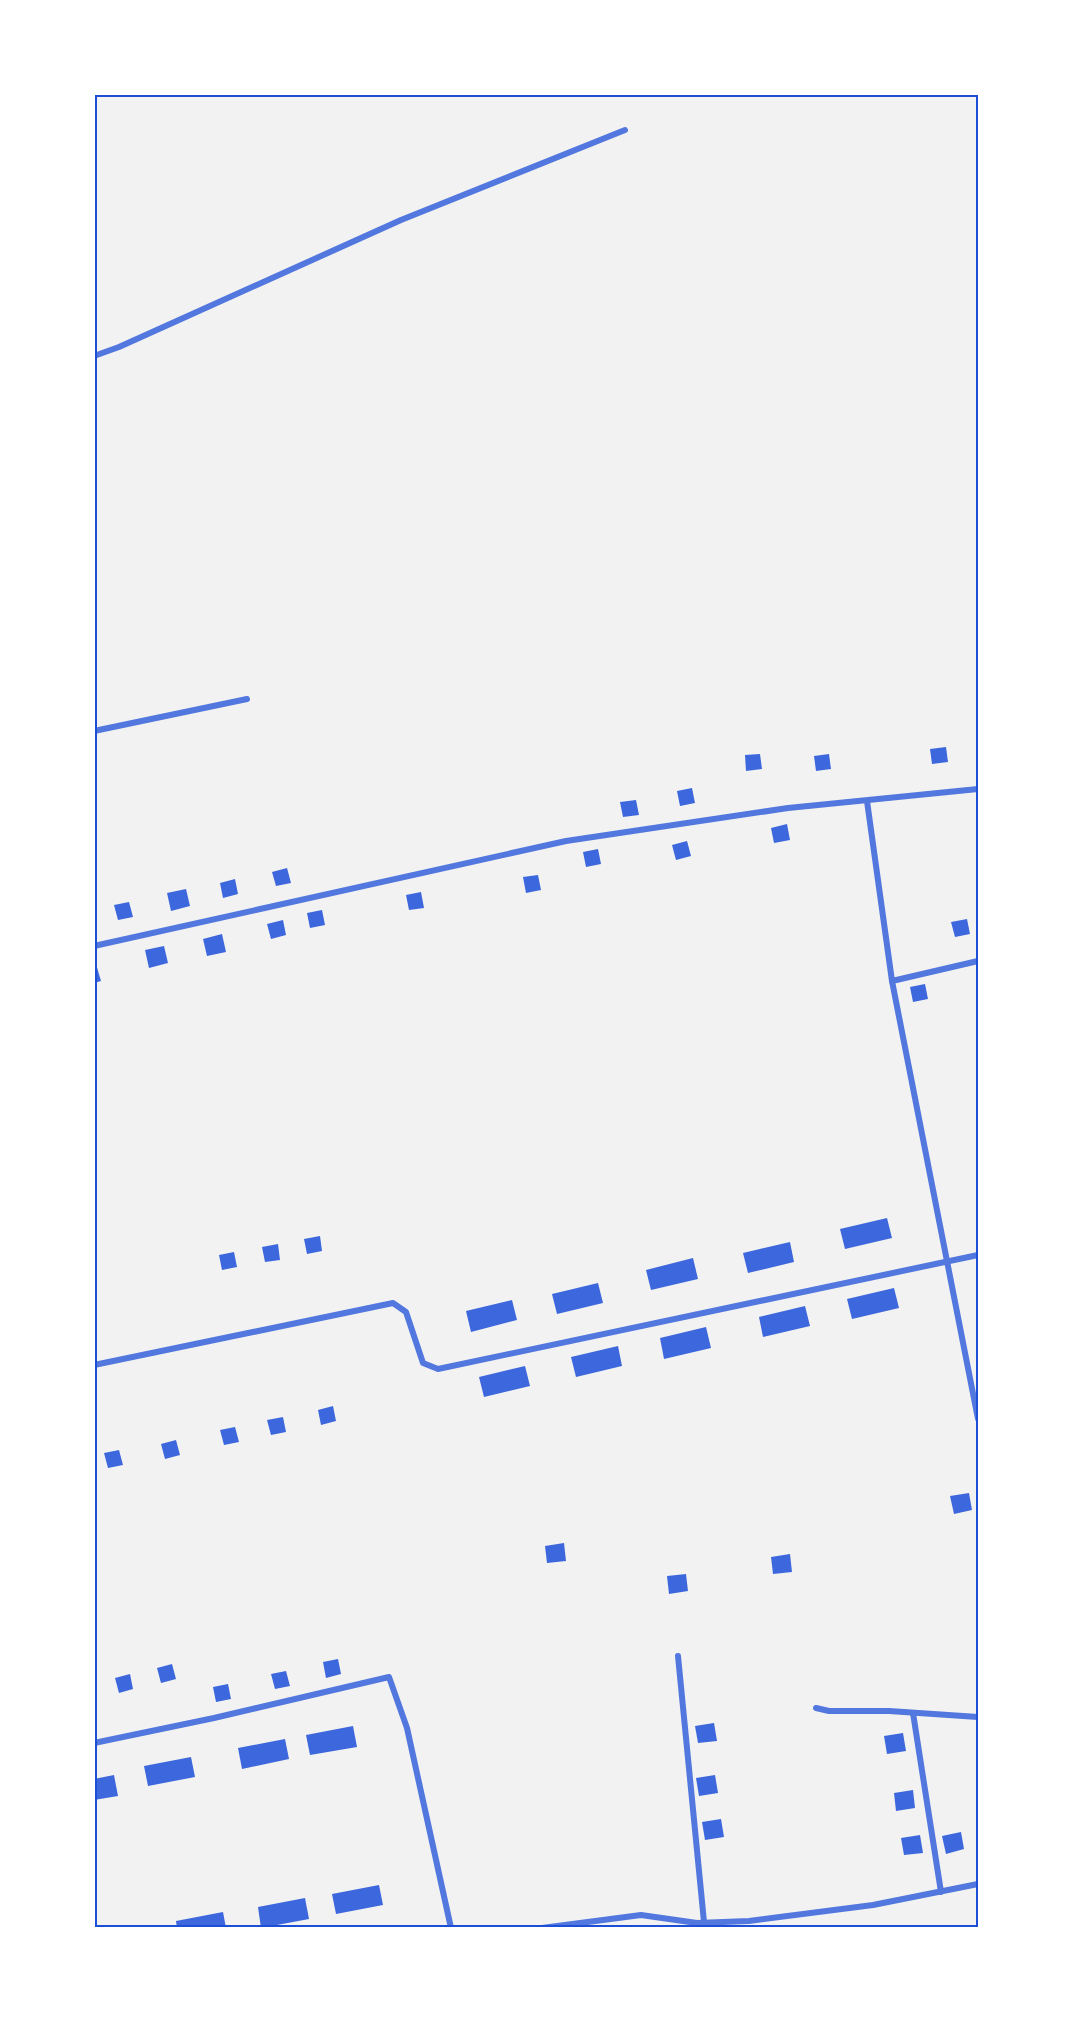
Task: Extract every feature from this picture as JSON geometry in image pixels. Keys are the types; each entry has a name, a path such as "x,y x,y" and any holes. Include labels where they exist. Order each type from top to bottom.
{"street":[{"path":"94,356 119,347 401,220 625,130"},
{"path":"94,731 247,699"},
{"path":"94,946 566,841 788,808 978,789"},
{"path":"867,801 892,981 978,1419"},
{"path":"892,981 978,961"},
{"path":"94,1365 393,1303 406,1312 423,1363 438,1369 978,1255"},
{"path":"678,1656 704,1922"},
{"path":"94,1743 214,1718 388,1677 407,1728 451,1928"},
{"path":"816,1708 829,1711 978,1717"},
{"path":"913,1713 941,1892"},
{"path":"542,1928 641,1915 704,1922 749,1921 862,1906 978,1884"}],"building":[{"path":"946,747 948,762 932,764 930,749"},
{"path":"760,754 762,769 746,771 745,755"},
{"path":"829,754 831,769 816,771 814,756"},
{"path":"692,788 695,803 680,806 677,791"},
{"path":"636,800 639,815 623,817 620,802"},
{"path":"787,824 790,840 774,843 771,828"},
{"path":"687,841 691,856 676,860 672,845"},
{"path":"598,849 601,864 586,867 583,852"},
{"path":"287,868 291,883 276,886 272,872"},
{"path":"538,875 541,890 526,893 523,877"},
{"path":"235,879 238,894 223,898 220,883"},
{"path":"186,889 190,906 171,911 167,893"},
{"path":"421,892 424,908 409,910 406,895"},
{"path":"129,902 133,917 118,920 114,905"},
{"path":"322,910 325,925 310,928 307,913"},
{"path":"967,919 970,934 955,937 951,922"},
{"path":"283,920 286,935 271,939 267,924"},
{"path":"222,934 226,952 207,956 203,939"},
{"path":"164,946 168,963 149,968 145,950"},
{"path":"96,964 101,981 94,983 94,965"},
{"path":"925,984 928,999 913,1002 910,987"},
{"path":"887,1218 892,1238 845,1249 840,1229"},
{"path":"320,1236 322,1251 307,1254 304,1239"},
{"path":"790,1242 794,1262 748,1273 743,1253"},
{"path":"278,1244 280,1260 265,1262 262,1247"},
{"path":"234,1252 237,1267 222,1270 219,1255"},
{"path":"693,1258 698,1279 651,1290 646,1270"},
{"path":"598,1283 603,1303 557,1314 552,1294"},
{"path":"894,1288 899,1308 852,1319 847,1299"},
{"path":"512,1300 517,1320 471,1332 466,1311"},
{"path":"805,1306 810,1326 763,1337 759,1317"},
{"path":"706,1327 711,1348 664,1359 660,1338"},
{"path":"618,1346 622,1366 576,1377 571,1357"},
{"path":"525,1366 530,1386 484,1397 479,1377"},
{"path":"333,1406 336,1421 321,1425 318,1410"},
{"path":"283,1417 286,1432 271,1435 267,1420"},
{"path":"235,1427 239,1442 224,1445 220,1430"},
{"path":"176,1440 180,1455 165,1459 161,1444"},
{"path":"119,1450 123,1465 108,1468 104,1453"},
{"path":"969,1493 972,1510 954,1514 950,1496"},
{"path":"564,1543 566,1561 547,1563 545,1546"},
{"path":"790,1554 792,1572 773,1574 771,1557"},
{"path":"686,1574 688,1591 669,1594 667,1576"},
{"path":"338,1659 341,1674 326,1678 323,1662"},
{"path":"172,1664 176,1679 161,1683 157,1668"},
{"path":"286,1671 290,1686 275,1689 271,1674"},
{"path":"130,1674 133,1689 119,1693 115,1678"},
{"path":"228,1684 231,1699 216,1702 213,1687"},
{"path":"714,1723 717,1741 698,1743 695,1726"},
{"path":"353,1726 357,1747 310,1755 306,1735"},
{"path":"903,1733 906,1751 887,1754 884,1736"},
{"path":"285,1739 289,1759 242,1769 238,1748"},
{"path":"191,1757 195,1777 148,1786 144,1766"},
{"path":"114,1775 118,1796 94,1800 94,1779"},
{"path":"715,1775 718,1793 699,1796 696,1778"},
{"path":"913,1790 915,1808 896,1811 894,1793"},
{"path":"721,1819 724,1837 705,1840 702,1822"},
{"path":"961,1832 964,1849 946,1854 942,1836"},
{"path":"920,1835 923,1853 904,1855 901,1838"},
{"path":"379,1885 383,1905 336,1914 332,1894"},
{"path":"305,1898 309,1919 261,1928 258,1907"},
{"path":"223,1912 226,1928 177,1928 176,1921"}]}
